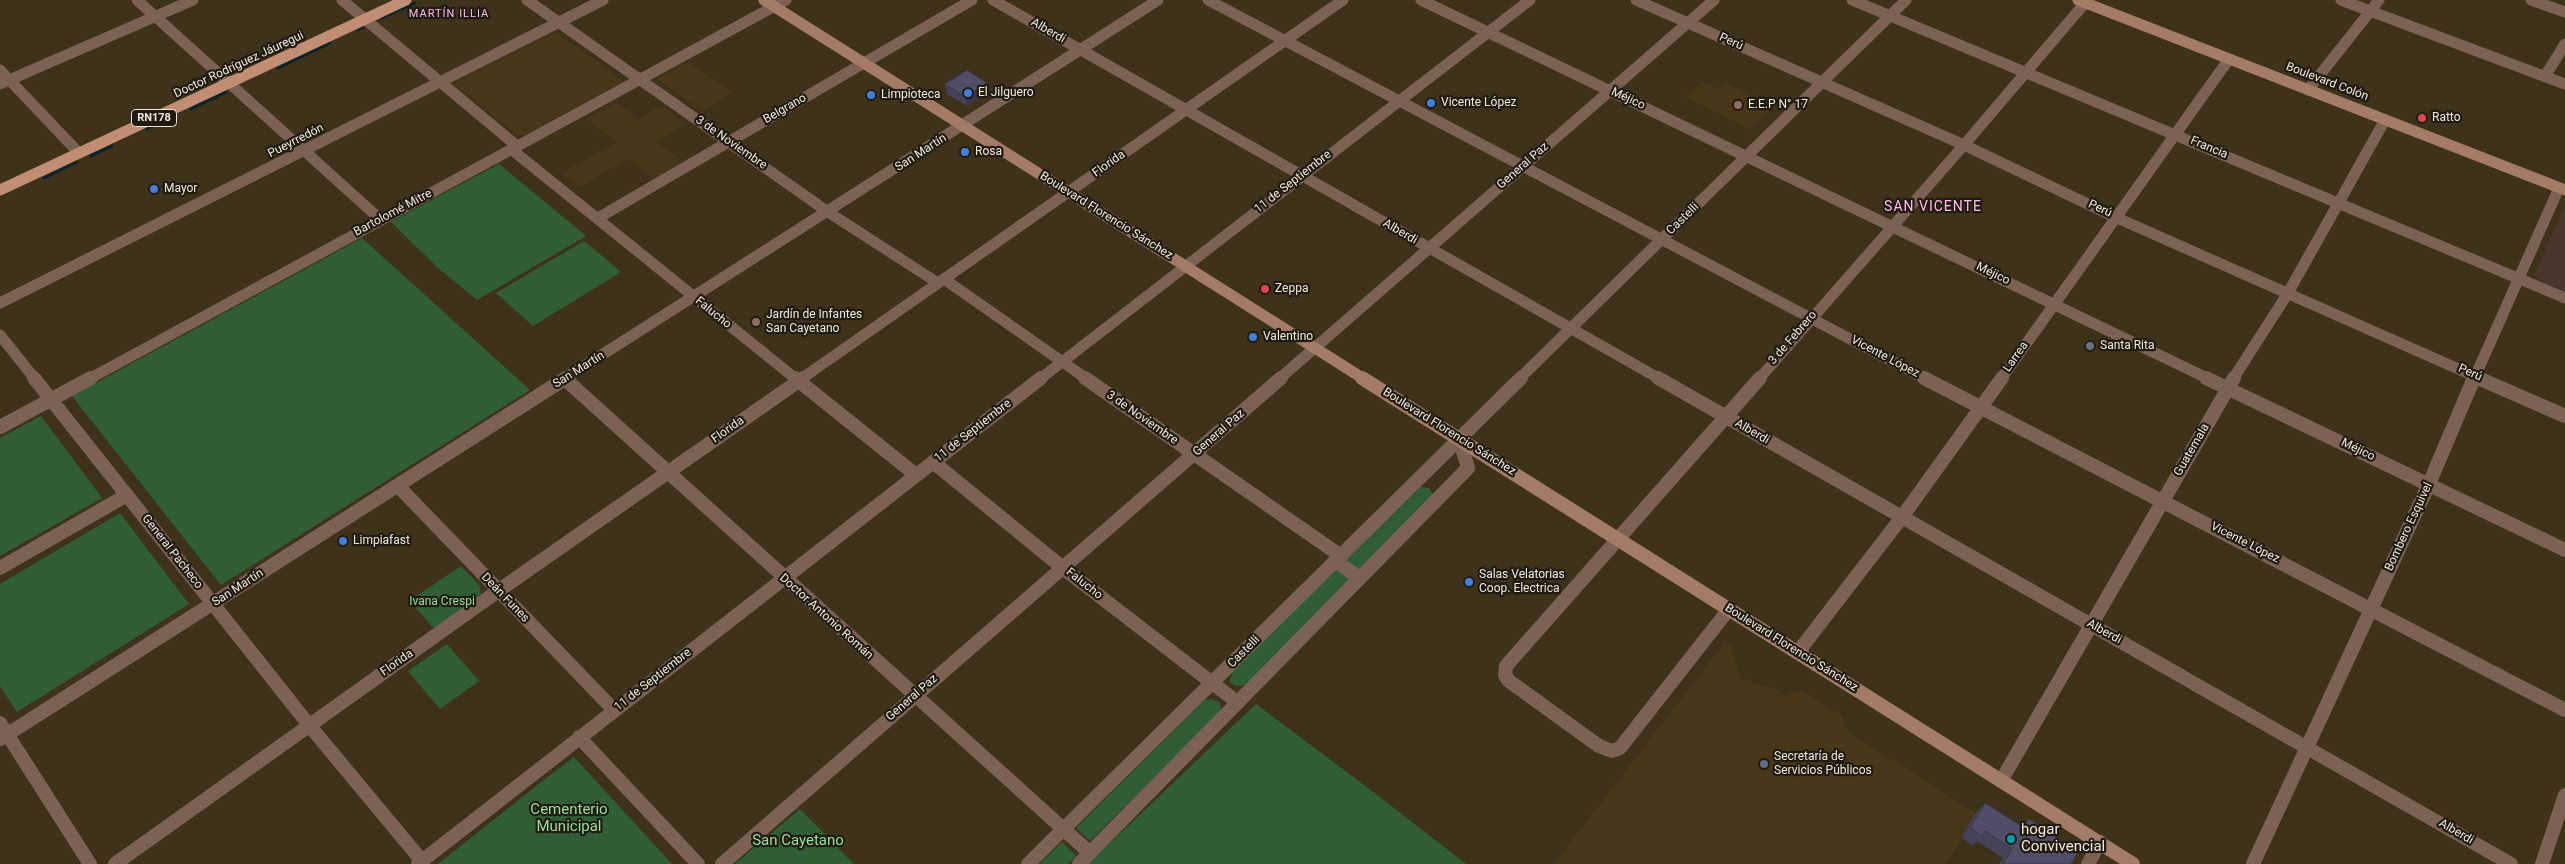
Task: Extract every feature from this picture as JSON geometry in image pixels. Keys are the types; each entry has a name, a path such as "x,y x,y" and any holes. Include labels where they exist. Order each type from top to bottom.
{"main road":[{"name":"Doctor Rodríguez Jáuregui","path":"0,190 406,0"},
{"name":"Boulevard Florencio Sánchez","path":"764,0 2133,864"},
{"name":"Boulevard Colón","path":"2082,1 2562,189"}],"street":[{"path":"137,0 381,220"},
{"path":"5,82 193,0"},
{"name":"Falucho","path":"342,0 514,148 694,298 916,475"},
{"name":"3 de Noviembre","path":"527,0 828,212 940,281 1062,362 1194,454 1338,559 1360,578"},
{"name":"Pueyrredón","path":"0,303 603,0"},
{"name":"Bartolomé Mitre","path":"0,427 786,0"},
{"name":"Belgrano","path":"598,218 972,0"},
{"name":"Alberdi","path":"993,0 1571,330 2307,746 2511,864"},
{"name":"San Martín","path":"2,732 212,604 1158,0"},
{"name":"Vicente López","path":"1208,0 1663,238 1980,407 2163,500 2565,710"},
{"name":"Florida","path":"115,864 498,591 1343,0"},
{"name":"Méjico","path":"1421,0 2565,550"},
{"name":"11 de Septiembre","path":"420,863 932,462 1398,100 1530,0"},
{"name":"Perú","path":"1636,0 1964,144 2115,217 2565,416"},
{"name":"General Paz","path":"722,864 1714,0"},
{"name":"Francia","path":"1852,0 2177,134 2565,298"},
{"name":"Castelli","path":"1028,864 1459,438 1571,330 1820,82 1906,0"},
{"path":"2341,0 2565,84"},
{"path":"2308,90 2379,0"},
{"path":"2531,0 2565,12"},
{"name":"3 de Febrero","path":"1729,609 1620,748 1612,752 1599,746 1509,681 1505,675 1506,666 1964,144 2082,1"},
{"path":"2545,76 2565,44"},
{"name":"Larrea","path":"1798,652 1902,517 2229,59"},
{"path":"0,70 5,82 79,153"},
{"name":"Guatemala","path":"2001,781 2228,387 2288,293 2385,120"},
{"name":"Bombero Esquivel","path":"2253,864 2429,484 2518,278 2562,189"},
{"name":"General Pacheco","path":"0,335 212,604 420,863"},
{"name":"Doctor Antonio Román","path":"565,379 783,578 1064,829 1084,859"},
{"path":"1084,859 1468,468 1459,438"},
{"name":"Falucho","path":"932,462 1063,568 1237,702"},
{"name":"Deán Funes","path":"398,486 614,710"},
{"path":"0,568 127,495"},
{"path":"2,732 90,864"},
{"path":"579,737 698,864"},
{"path":"2542,864 2565,795"},
{"path":"2088,864 2100,842"}],"shaded area":[{"path":"558,34 621,79 621,83 524,135 518,135 455,85 457,82 550,35"},
{"path":"688,62 733,93 702,111 657,79"},
{"name":"E.E.P N° 17","path":"1702,82 1719,89 1725,83 1774,106 1750,129 1686,97"},
{"path":"616,103 638,119 661,106 686,124 656,142 682,161 654,178 627,159 579,187 562,173 617,142 587,119"},
{"path":"2565,206 2565,292 2540,281 2534,275"},
{"name":"Secretaría de Servicios Públicos","path":"1725,642 1731,646 1740,678 1776,689 1787,696 1791,692 1802,691 1841,715 1848,732 1976,813 1946,864 1554,864"}],"green space":[{"path":"499,164 586,236 477,300 438,268 391,222"},
{"path":"362,238 530,390 221,585 72,396"},
{"path":"584,241 621,272 533,326 496,293"},
{"path":"41,416 102,498 0,556 0,438"},
{"path":"1421,487 1429,488 1433,495 1358,572 1344,562"},
{"path":"120,513 189,604 17,712 0,686 0,584"},
{"name":"Ivana Crespi","path":"461,566 480,586 481,594 435,629 409,601"},
{"path":"1337,568 1351,578 1246,685 1237,686 1232,684 1230,681 1232,673"},
{"path":"447,644 479,681 440,709 408,671"},
{"path":"1211,699 1219,702 1220,712 1090,841 1076,828 1205,700"},
{"path":"1256,704 1372,791 1466,864 1088,864"},
{"name":"Cementerio Municipal","path":"574,757 672,864 438,864 549,776"},
{"name":"San Cayetano","path":"800,809 854,864 735,864 736,863"},
{"path":"1062,842 1076,856 1068,864 1039,864"}],"building":[{"path":"967,70 987,83 965,97 945,84"},
{"path":"1985,803 2024,828 2029,819 2078,852 2071,864 2003,864 2012,849 1985,831 1982,836 1970,828"}],"waterway":[{"path":"382,18 415,3"},
{"path":"358,30 363,27"},
{"path":"278,68 330,43"},
{"path":"191,109 226,92"},
{"path":"147,129 174,117"},
{"path":"91,156 112,146"},
{"path":"44,178 77,162"}],"place":[{"name":"El Jilguero","path":"968,93"},
{"name":"Limpioteca","path":"871,95"},
{"name":"Vicente López","path":"1431,103"},
{"name":"E.E.P N° 17","path":"1738,105"},
{"name":"Ratto","path":"2422,118"},
{"name":"Rosa","path":"965,152"},
{"name":"Mayor","path":"154,189"},
{"name":"Zeppa","path":"1265,289"},
{"name":"Jardín de Infantes San Cayetano","path":"756,322"},
{"name":"Valentino","path":"1253,337"},
{"name":"Santa Rita","path":"2090,346"},
{"name":"Limpiafast","path":"343,541"},
{"name":"Salas Velatorias Coop. Electrica","path":"1469,582"},
{"name":"Secretaría de Servicios Públicos","path":"1764,764"},
{"name":"hogar Convivencial","path":"2011,839"}],"district":[{"name":"MARTÍN ILLIA","path":"449,14"},
{"name":"SAN VICENTE","path":"1933,207"}]}
